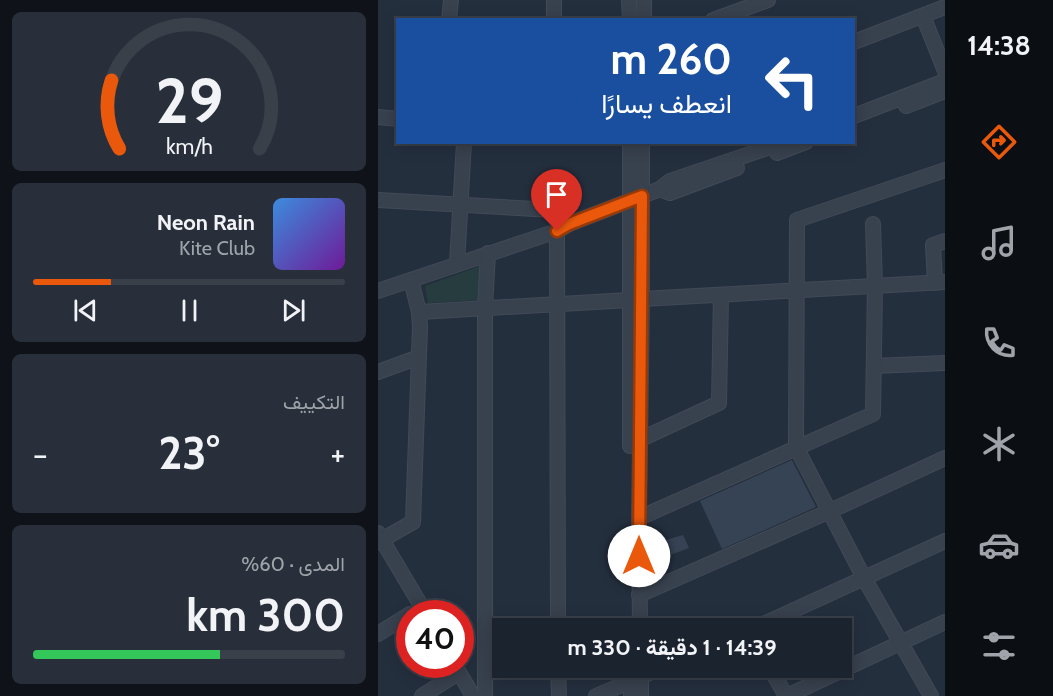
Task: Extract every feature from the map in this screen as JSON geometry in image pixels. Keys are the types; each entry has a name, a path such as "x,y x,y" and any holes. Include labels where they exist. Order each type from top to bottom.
{"street":[{"path":"448,18 451,0"},
{"path":"554,0 554,18"},
{"path":"630,0 630,18"},
{"path":"644,0 644,18"},
{"path":"719,18 768,0"},
{"path":"855,42 945,7"},
{"path":"923,16 945,71"},
{"path":"855,116 945,81"},
{"path":"855,125 945,92"},
{"path":"378,117 396,120"},
{"path":"457,264 464,144"},
{"path":"630,144 636,198"},
{"path":"631,618 636,198 642,144"},
{"path":"378,291 563,227 660,189 670,181 778,144"},
{"path":"660,189 670,193 801,144"},
{"path":"931,696 864,578 796,447 797,220 945,170"},
{"path":"378,200 561,212 563,227 556,304 558,618"},
{"path":"639,518 873,414 875,286 873,224"},
{"path":"419,312 940,282 933,245 945,241"},
{"path":"485,696 485,308 488,253"},
{"path":"411,280 419,312 413,522 379,538 411,600"},
{"path":"639,440 719,403 721,295"},
{"path":"636,300 640,618"},
{"path":"378,372 419,357"},
{"path":"874,366 945,363"},
{"path":"639,595 945,458"},
{"path":"777,618 945,541"},
{"path":"776,678 787,696 945,622"},
{"path":"378,634 396,624"},
{"path":"422,696 445,678"},
{"path":"462,678 473,696"},
{"path":"558,678 558,696"},
{"path":"596,696 627,678"},
{"path":"631,696 635,678"},
{"path":"637,678 641,696"}],"green space":[{"path":"480,266 482,300 428,303 425,286"}],"building":[{"path":"792,460 816,507 722,549 700,501"},
{"path":"683,535 689,548 649,563 648,545"}],"route":[{"path":"557,231 569,224 642,196 639,556"}]}
